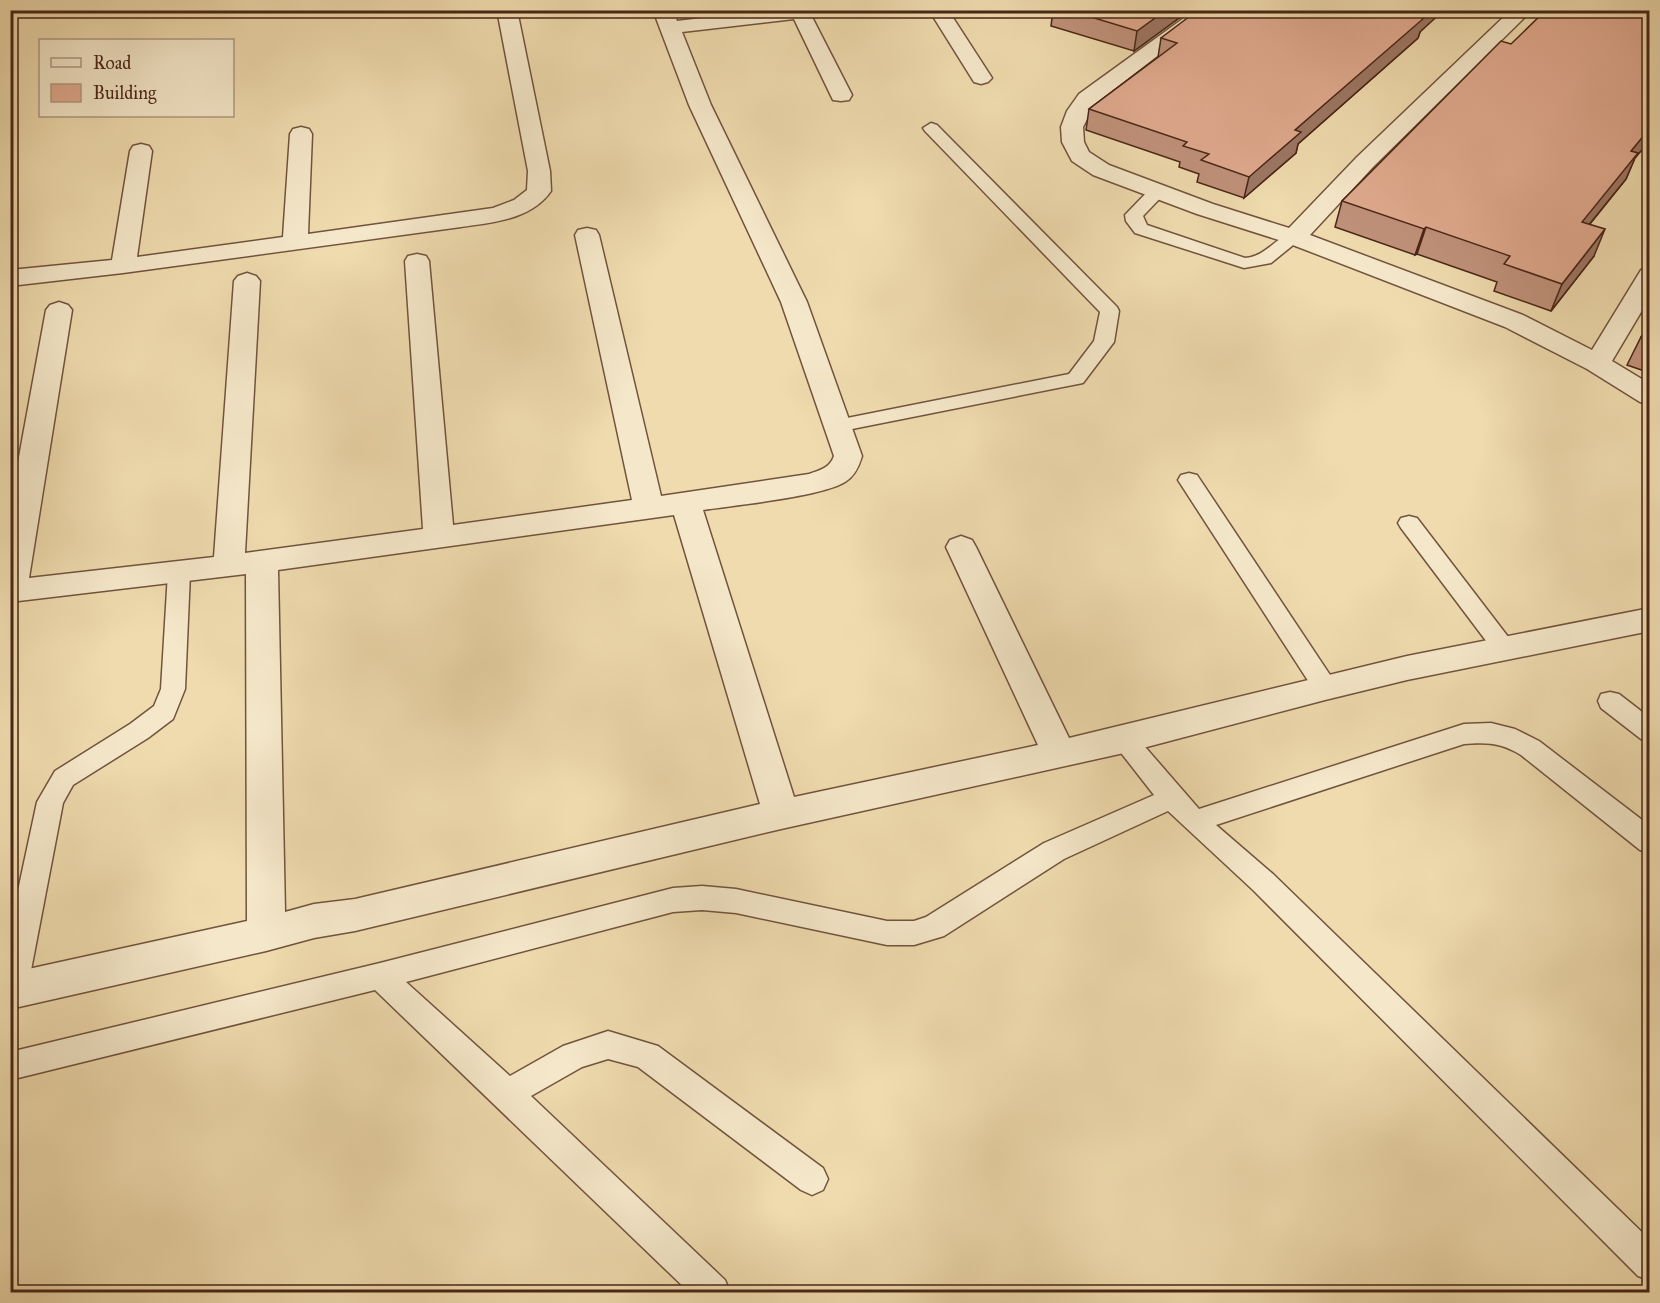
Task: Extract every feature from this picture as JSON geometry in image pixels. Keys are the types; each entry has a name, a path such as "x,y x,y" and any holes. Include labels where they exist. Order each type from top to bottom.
{"street":[{"path":"10,278 123,266 461,220 512,211 531,201 540,191 539,171 507,10"},
{"path":"59,310 11,591 179,573 686,503 811,483 834,476 845,466 848,456 794,302 700,105 666,20 823,10"},
{"path":"938,10 981,78"},
{"path":"1293,237 1365,162 1523,10"},
{"path":"1206,11 1087,99 1078,111 1072,128 1073,142 1080,156 1101,170 1157,192 1293,237 1514,321 1596,363 1650,396"},
{"path":"799,12 841,95"},
{"path":"295,242 301,134"},
{"path":"123,266 141,150"},
{"path":"587,235 649,508"},
{"path":"417,261 439,537"},
{"path":"1596,363 1650,275"},
{"path":"248,281 245,563 266,934"},
{"path":"686,503 781,814"},
{"path":"961,547 1060,755"},
{"path":"11,991 266,934 314,921 355,915 781,814 1060,755 1325,687 1650,619"}],"lane":[{"path":"837,426 1076,379 1104,342 1110,311 931,128"},
{"path":"1157,192 1134,215 1141,229 1244,263 1268,260 1293,237"},
{"path":"1189,480 1325,687"},
{"path":"1409,524 1504,648"},
{"path":"11,991 50,802 64,778 139,731 164,712 172,688 179,573"},
{"path":"1610,701 1650,732"},
{"path":"1194,821 1464,734 1490,731 1512,736 1530,748 1650,842"},
{"path":"1124,740 1194,821 1263,882 1650,1264"},
{"path":"10,1066 380,976 673,900 702,898 736,901 887,933 914,933 934,927 1054,851 1172,798"},
{"path":"380,976 507,1094 713,1293"},
{"path":"507,1094 574,1056 608,1045 647,1056 812,1179"}],"building":[{"path":"1068,10 1166,10 1137,31"},
{"path":"1198,10 1428,10 1420,17 1424,18 1295,130 1301,132 1249,177 1201,160 1209,154 1183,146 1187,142 1089,109 1177,43 1161,38"},
{"path":"1546,10 1650,10 1650,128 1631,151 1638,153 1582,222 1605,229 1562,284 1504,264 1510,256 1342,201 1501,41 1511,44"},
{"path":"1650,324 1650,340 1641,337"}]}
